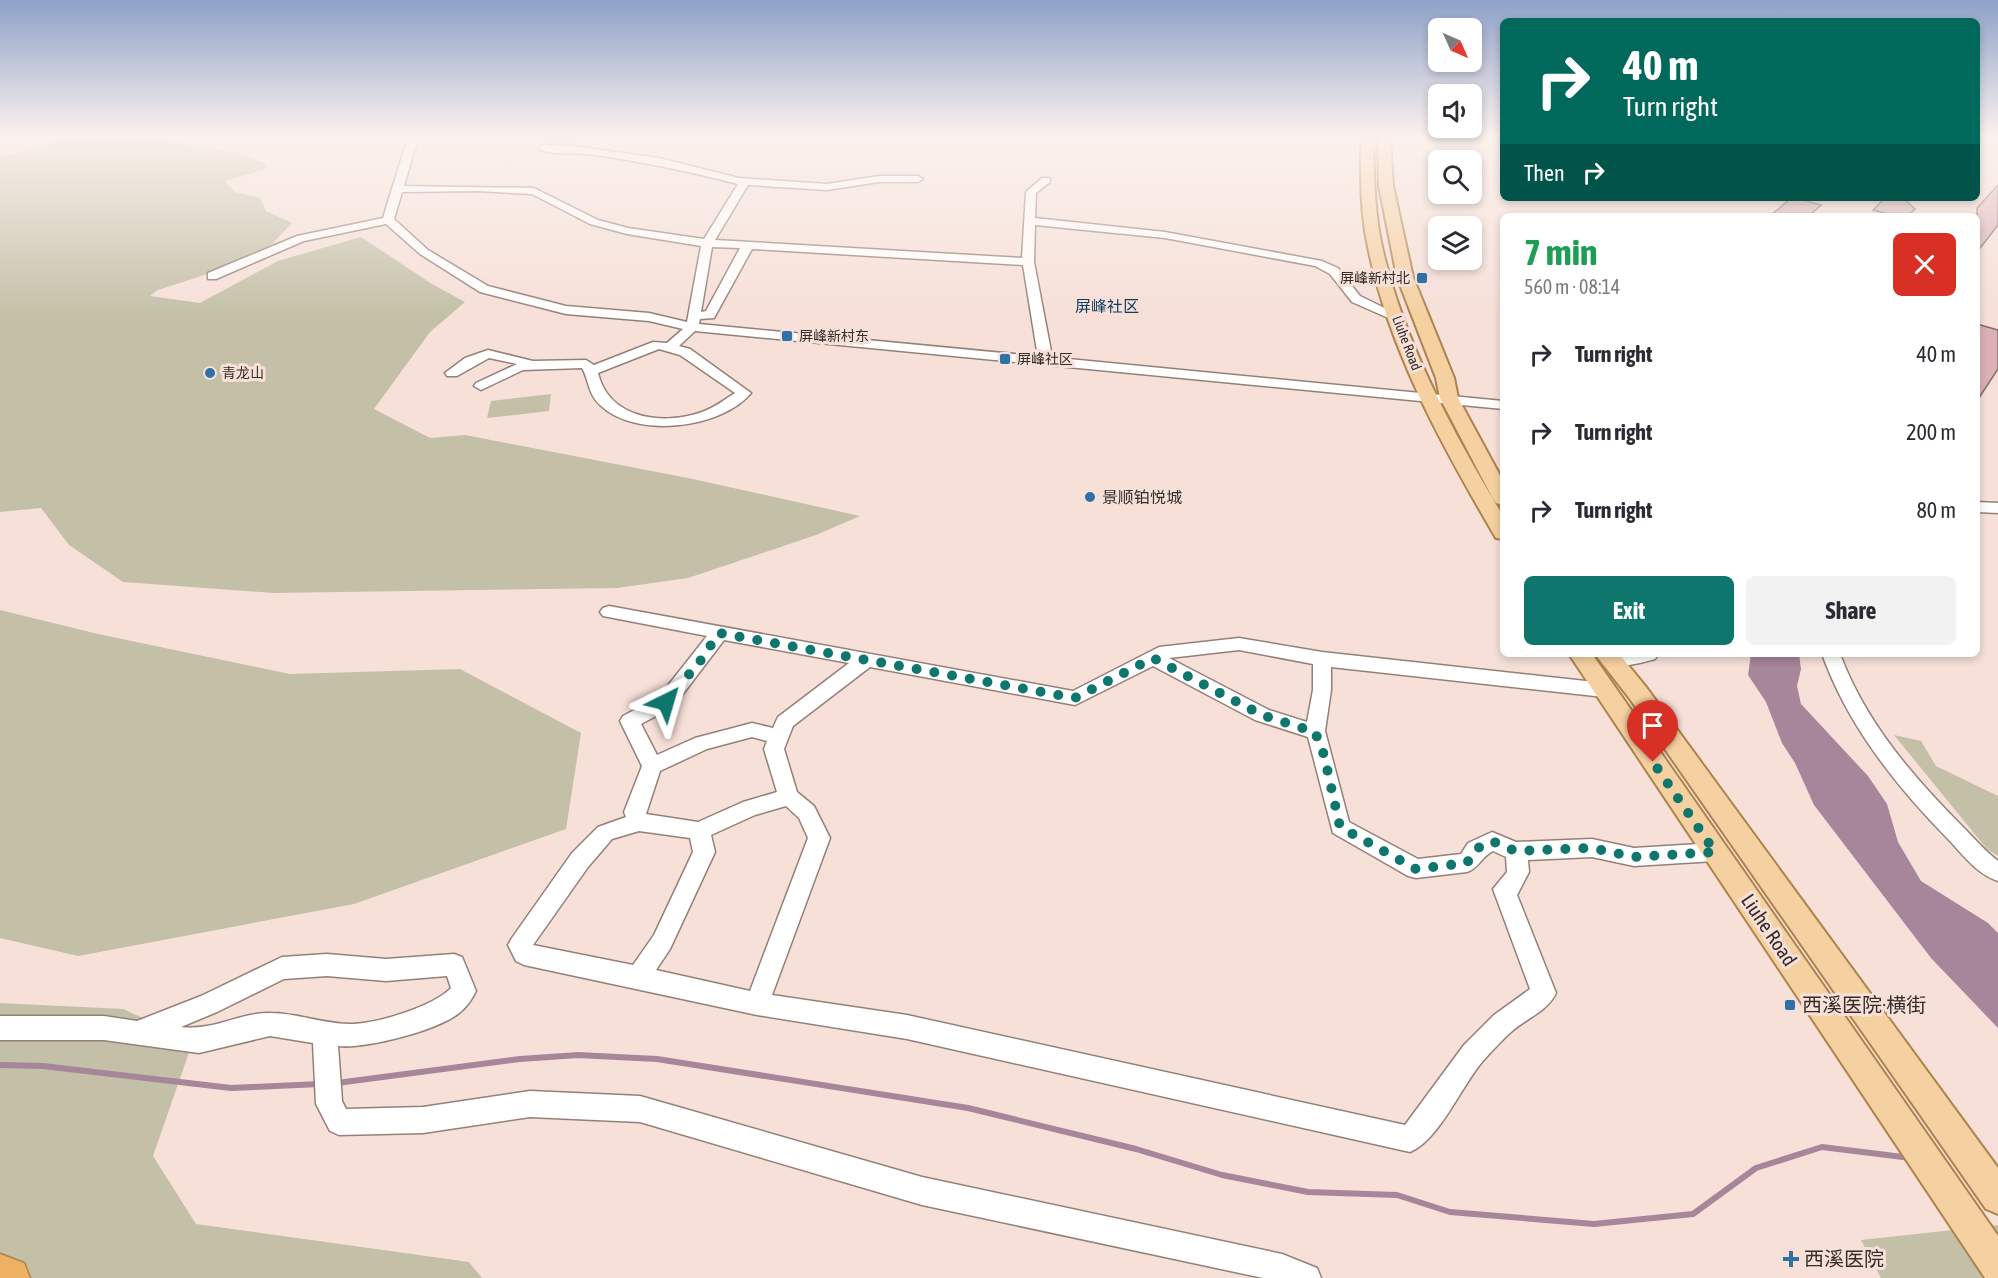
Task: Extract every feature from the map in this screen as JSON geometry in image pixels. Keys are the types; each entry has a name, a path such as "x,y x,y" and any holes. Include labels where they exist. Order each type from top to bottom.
{"highway":[{"path":"0,1275 9,1278"}],"main road":[{"name":"Liuhe Road","path":"1369,197 1375,245 1396,317 1429,397 1500,527"},
{"name":"Liuhe Road","path":"1388,197 1405,277 1445,378 1449,398 1500,493"},
{"name":"Liuhe Road","path":"1582,657 1997,1265"},
{"name":"Liuhe Road","path":"1608,657 1638,693 1998,1197"}],"street":[{"path":"388,220 395,197"},
{"path":"545,197 594,222 627,231 707,243 1028,262"},
{"path":"693,322 707,243 735,197"},
{"path":"1031,197 1028,262 1044,351 1039,361"},
{"path":"212,276 301,238 388,220"},
{"path":"388,220 424,252 484,289 566,310 1005,355 1039,361 1500,405"},
{"path":"1030,221 1165,235 1318,263 1334,271 1356,298 1396,317"},
{"path":"669,348 693,322 710,315 748,245"},
{"path":"452,373 470,361 488,354 534,363 586,364 591,371 597,392 609,406 630,418 649,422 705,416 744,393 685,352 658,345 591,371"},
{"path":"481,386 511,368 534,363"},
{"path":"1980,507 1998,508"},
{"path":"609,612 1075,698 1165,652 1239,644 1322,658 1604,690"},
{"path":"652,766 630,721 666,702 701,660 719,633"},
{"path":"1832,657 1839,680 1893,761 1950,828 1998,872"},
{"path":"1153,658 1262,715 1315,732"},
{"path":"1322,658 1322,690 1315,732 1325,758 1340,827 1416,869 1467,863 1476,849 1492,841 1517,851 1592,848 1634,857 1715,852"},
{"path":"757,1004 819,838 807,812 789,797 774,749 785,722 866,660"},
{"path":"639,822 634,812 652,766 702,742 752,730 779,737"},
{"path":"789,797 750,808 699,831 639,822 605,833 580,860 520,945 524,954 757,1004 908,1026 1155,1084 1410,1139 1438,1105 1449,1085 1473,1054 1503,1023 1544,993 1504,889 1510,888 1518,872 1517,851"},
{"path":"638,977 662,942 704,852 699,831"},
{"path":"0,1028 104,1028 141,1031 199,1041 270,1024 326,1042 419,1020 450,1006 464,991 454,965 386,970 327,966 282,968 248,982 209,1004 141,1031"},
{"path":"326,1042 328,1104 339,1122 423,1120 530,1104 640,1109 750,1139 922,1191 1282,1268 1307,1278"}],"shaded area":[{"path":"0,197 254,197 260,198 266,211 292,223 272,244 229,267 158,290 150,296 200,303 278,261 361,237 432,284 465,302 430,332 374,409 430,438 465,435 688,478 860,516 816,535 688,578 617,588 273,593 123,582 69,545 41,508 0,512"},
{"path":"551,394 549,411 487,418 491,401"},
{"path":"0,610 98,634 290,674 460,669 581,733 566,829 354,904 78,956 0,938"},
{"path":"1751,657 1799,657 1801,669 1797,686 1801,704 1868,776 1887,804 1898,842 1921,881 1988,923 1998,933 1998,1028 1931,958 1814,805 1795,763 1782,743 1766,702 1748,675"},
{"path":"1894,735 1921,741 1936,766 1998,796 1998,856 1987,849"},
{"path":"0,1003 123,1009 193,1041 153,1156 196,1224 469,1262 482,1278 0,1278"},
{"path":"1998,1225 1998,1278 1881,1278 1861,1240"}],"building":[{"path":"1987,197 1998,197 1998,225 1980,248 1980,213 1977,213 1977,208"},
{"path":"1788,201 1807,201 1821,205 1812,213 1774,213"},
{"path":"1882,201 1906,201 1915,209 1911,213 1884,213 1873,210"},
{"path":"1980,325 1998,330 1998,369 1980,396"}],"waterway":[{"path":"337,1083 520,1059 578,1055 657,1059 968,1108 1136,1149 1222,1175 1308,1192 1397,1195 1450,1212 1594,1224 1693,1214 1756,1168 1822,1147 1911,1158"},
{"path":"0,1065 43,1066 231,1088 320,1084"}],"place":[{"name":"屏峰新村北","path":"1422,278"},
{"name":"屏峰新村东","path":"787,336"},
{"name":"屏峰社区","path":"1005,359"},
{"name":"青龙山","path":"210,373"},
{"name":"景顺铂悦城","path":"1090,497"},
{"name":"西溪医院·横街","path":"1790,1005"},
{"name":"西溪医院","path":"1791,1259"}],"district":[{"name":"屏峰社区","path":"1107,306"}],"route":[{"path":"666,702 701,660 719,633 1075,698 1153,658 1262,715 1315,732 1324,755 1340,827 1416,869 1467,863 1476,849 1492,841 1515,851 1592,848 1634,857 1715,852 1653,762"}]}
